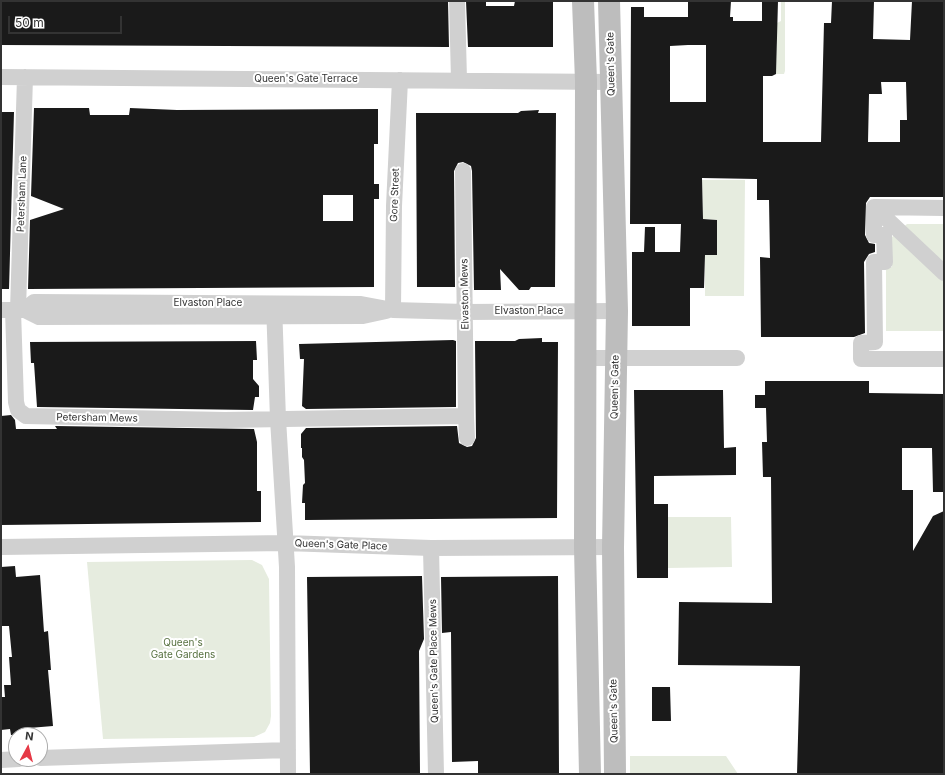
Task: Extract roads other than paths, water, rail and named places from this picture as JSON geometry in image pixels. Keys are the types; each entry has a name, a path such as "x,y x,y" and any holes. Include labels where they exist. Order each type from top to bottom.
{"street":[{"path":"457,1 459,80"},
{"path":"583,1 586,81 586,311 584,358 585,547 590,774"},
{"name":"Queen's Gate","path":"609,1 617,311 612,547 615,774"},
{"name":"Queen's Gate Terrace","path":"1,77 611,82"},
{"name":"Petersham Lane","path":"14,310 25,77"},
{"name":"Gore Street","path":"393,310 394,206 400,80"},
{"name":"Elvaston Mews","path":"463,171 467,438"},
{"path":"874,207 944,208"},
{"path":"874,207 875,237 884,235 885,262 876,260 875,342 861,342 861,359 944,359"},
{"path":"874,207 944,273"},
{"name":"Elvaston Place","path":"14,310 34,302 274,310 361,304 393,310 465,312 617,311"},
{"name":"Petersham Mews","path":"14,310 16,402 18,410 26,416 225,420 278,419"},
{"name":"Queen's Gate Place","path":"274,310 285,543 431,548 612,547"},
{"path":"584,358 737,358"},
{"path":"278,419 466,416"},
{"path":"1,547 285,543 287,567 288,774"},
{"name":"Queen's Gate Place Mews","path":"431,548 436,774"},
{"path":"48,758 288,750"}],"park label":[{"name":"Queen's Gate Gardens","path":"183,648"}]}
